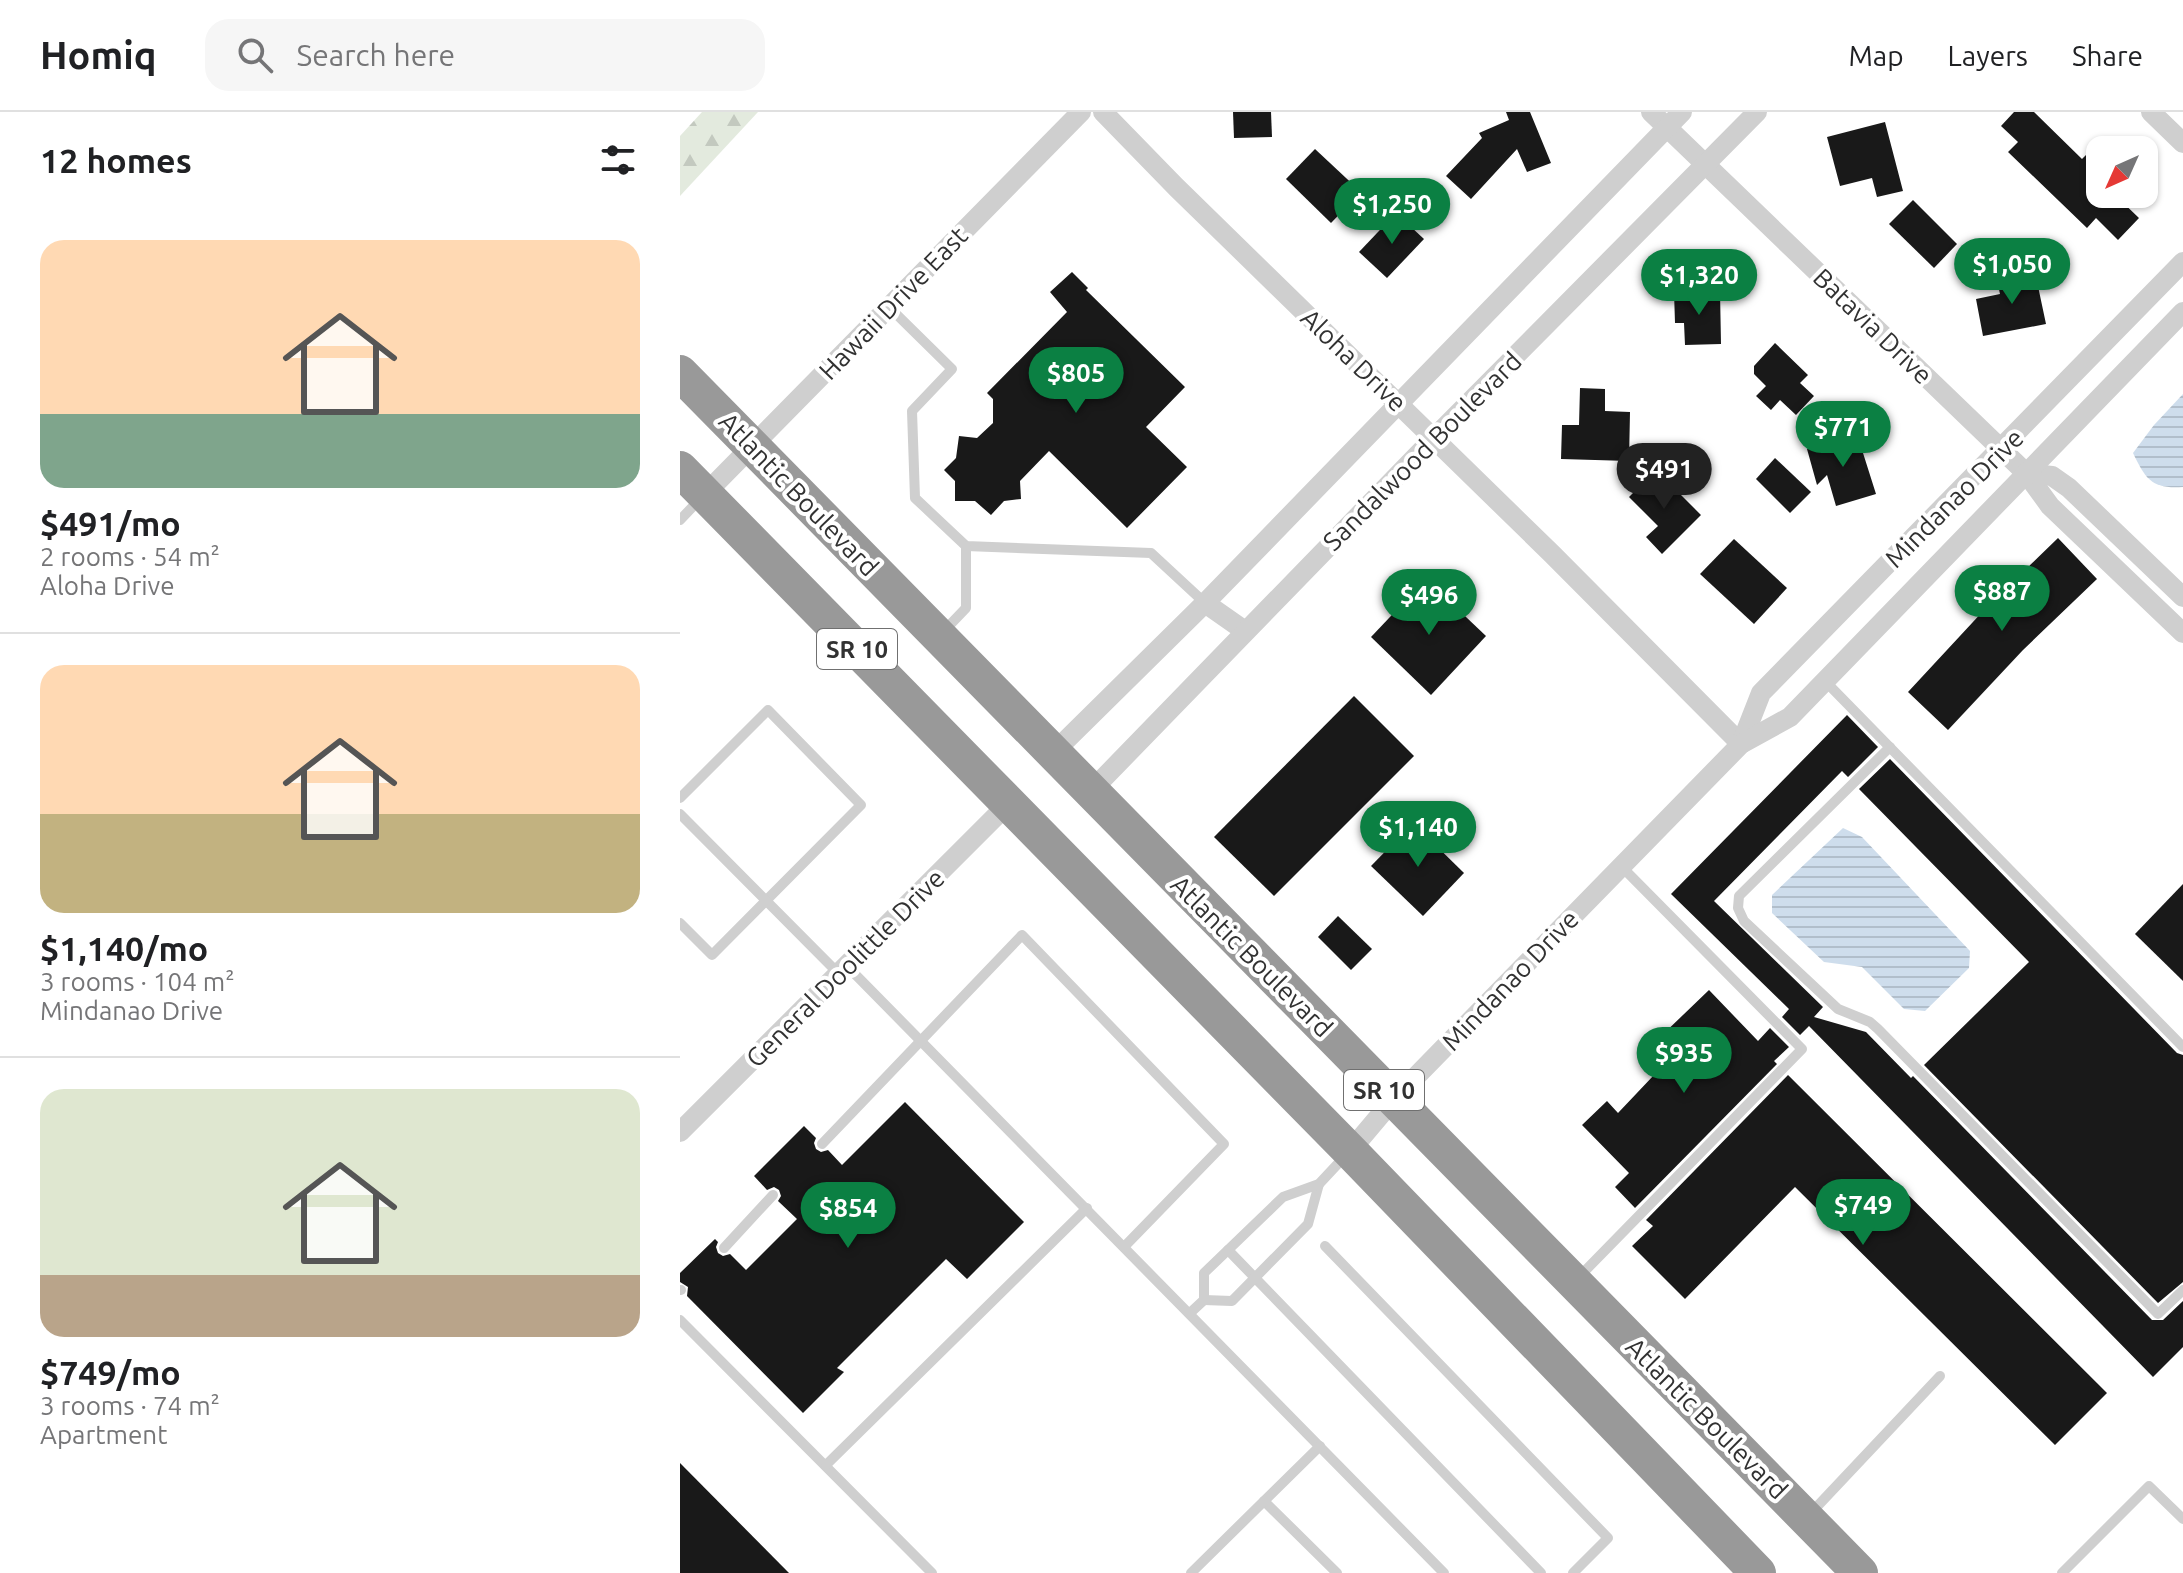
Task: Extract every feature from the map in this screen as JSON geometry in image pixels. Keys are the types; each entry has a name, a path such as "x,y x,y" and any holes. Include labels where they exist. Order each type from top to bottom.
{"highway":[{"name":"Atlantic Boulevard","path":"680,373 1860,1573"},
{"name":"SR 10","path":"680,469 1350,1151 1758,1573"}],"street":[{"name":"Hawaii Drive East","path":"705,494 1081,112"},
{"name":"Aloha Drive","path":"1103,112 1741,744"},
{"name":"Batavia Drive","path":"1651,112 2026,473 2050,506 2183,633"},
{"name":"Sandalwood Boulevard","path":"1053,753 1205,603 1682,112"},
{"name":"Sandalwood Boulevard","path":"1090,792 1757,112"},
{"path":"2151,112 2183,143"},
{"name":"Mindanao Drive","path":"1741,744 1761,693 2183,262"},
{"name":"Mindanao Drive","path":"1350,1151 1393,1100 1741,744 1790,717 2183,312"},
{"path":"2026,473 2052,476 2069,488 2183,597"},
{"path":"1205,603 1245,631"},
{"name":"General Doolittle Drive","path":"680,1132 1008,804"}],"lane":[{"path":"889,307 952,369 912,411 915,498 966,546 1151,553 1205,603"},
{"path":"680,520 705,494"},
{"path":"939,637 966,608 966,546"},
{"path":"1825,681 2183,1047"},
{"path":"680,798 768,710 861,805 712,955 680,923"},
{"path":"1890,747 1739,896 1738,908 1744,921 1835,1013 1870,1022 1878,1029 2158,1314 2183,1290"},
{"path":"680,814 766,901 922,1041 1444,1573"},
{"path":"1572,1283 1802,1049 1621,866"},
{"path":"822,1144 1022,935 1224,1144 1124,1247"},
{"path":"1204,1300 1204,1273 1283,1197 1319,1184 1350,1151"},
{"path":"1190,1313 1204,1300 1232,1301 1255,1278 1308,1224 1319,1184"},
{"path":"724,1248 773,1195"},
{"path":"826,1465 1087,1208"},
{"path":"1325,1246 1608,1538 1573,1573"},
{"path":"1228,1250 1541,1573"},
{"path":"680,1320 932,1573"},
{"path":"1806,1519 1940,1376"},
{"path":"1191,1573 1320,1446"},
{"path":"2062,1573 2149,1486 2183,1519"},
{"path":"1264,1501 1337,1573"}],"green space":[{"path":"702,112 758,112 680,196 680,136"}],"water":[{"path":"2183,394 2183,487 2164,486 2146,476 2133,453"},
{"path":"1843,828 1862,837 1970,951 1969,968 1925,1011 1904,1009 1862,967 1824,962 1772,913 1772,895"}],"building":[{"path":"1233,112 1271,112 1272,137 1234,138"},
{"path":"1506,112 1530,112 1551,163 1527,172 1517,149 1471,199 1446,176 1482,138 1479,133 1509,120"},
{"path":"2014,112 2034,112 2082,159 2086,155 2086,208 2129,208 2139,218 2118,240 2096,218 2087,228 2008,152 2018,142 2001,126"},
{"path":"1885,122 1903,191 1877,197 1872,178 1840,186 1827,137"},
{"path":"1315,149 1361,192 1331,223 1286,179"},
{"path":"1913,200 1957,244 1934,268 1889,224"},
{"path":"1396,213 1424,239 1387,278 1359,252"},
{"path":"1072,272 1088,288 1086,290 1185,387 1146,427 1187,467 1127,528 1049,451 1020,481 1021,499 1004,501 991,515 975,501 955,501 955,481 944,470 956,458 959,436 977,438 993,423 993,399 987,393 1067,312 1050,292"},
{"path":"2035,272 2046,324 1983,336 1976,299 2000,294 1997,280"},
{"path":"1720,291 1721,344 1685,345 1684,323 1675,323 1674,292"},
{"path":"1775,343 1808,375 1800,383 1814,396 1796,415 1780,400 1771,410 1756,396 1766,386 1754,374 1754,366"},
{"path":"1580,388 1605,389 1605,411 1630,412 1629,461 1561,459 1562,425 1579,425"},
{"path":"1857,434 1876,494 1836,506 1827,475 1817,485 1807,449"},
{"path":"1775,458 1811,492 1790,513 1756,479"},
{"path":"1656,470 1701,515 1662,554 1646,537 1658,526 1629,497"},
{"path":"2058,538 2097,579 2023,650 1948,730 1908,692 1985,609"},
{"path":"1734,539 1787,588 1754,624 1700,574"},
{"path":"1426,579 1486,636 1431,695 1371,637"},
{"path":"1354,696 1414,756 1274,896 1214,837"},
{"path":"1847,715 1878,747 1848,777 1842,771 1714,901 1823,1007 1814,1017 1866,1032 2152,1320 2163,1320 2183,1301 2183,1347 2153,1377 1809,1026 1800,1035 1782,1017 1789,1009 1671,894"},
{"path":"1890,759 2177,1053 2183,1055 2183,1282 2158,1303 1924,1065 2029,962 1859,789"},
{"path":"1413,823 1464,873 1423,916 1371,866"},
{"path":"2183,884 2183,981 2135,934"},
{"path":"1338,916 1372,949 1351,970 1318,937"},
{"path":"1709,990 1758,1041 1770,1028 1789,1047 1774,1061 1777,1064 1635,1208 1615,1187 1629,1173 1582,1125 1607,1101 1618,1113 1672,1056 1657,1040"},
{"path":"1788,1075 2107,1393 2055,1445 1795,1187 1685,1299 1632,1246 1653,1226 1646,1220"},
{"path":"905,1102 1024,1222 967,1279 946,1259 837,1368 844,1372 803,1413 687,1296 688,1287 680,1282 680,1273 715,1239 718,1253 723,1256 730,1254 746,1270 797,1219 778,1201 781,1196 779,1190 774,1187 767,1190 754,1176 804,1126 816,1138 816,1149 821,1152 828,1150 842,1165"},
{"path":"680,1463 789,1573 680,1573"}]}
